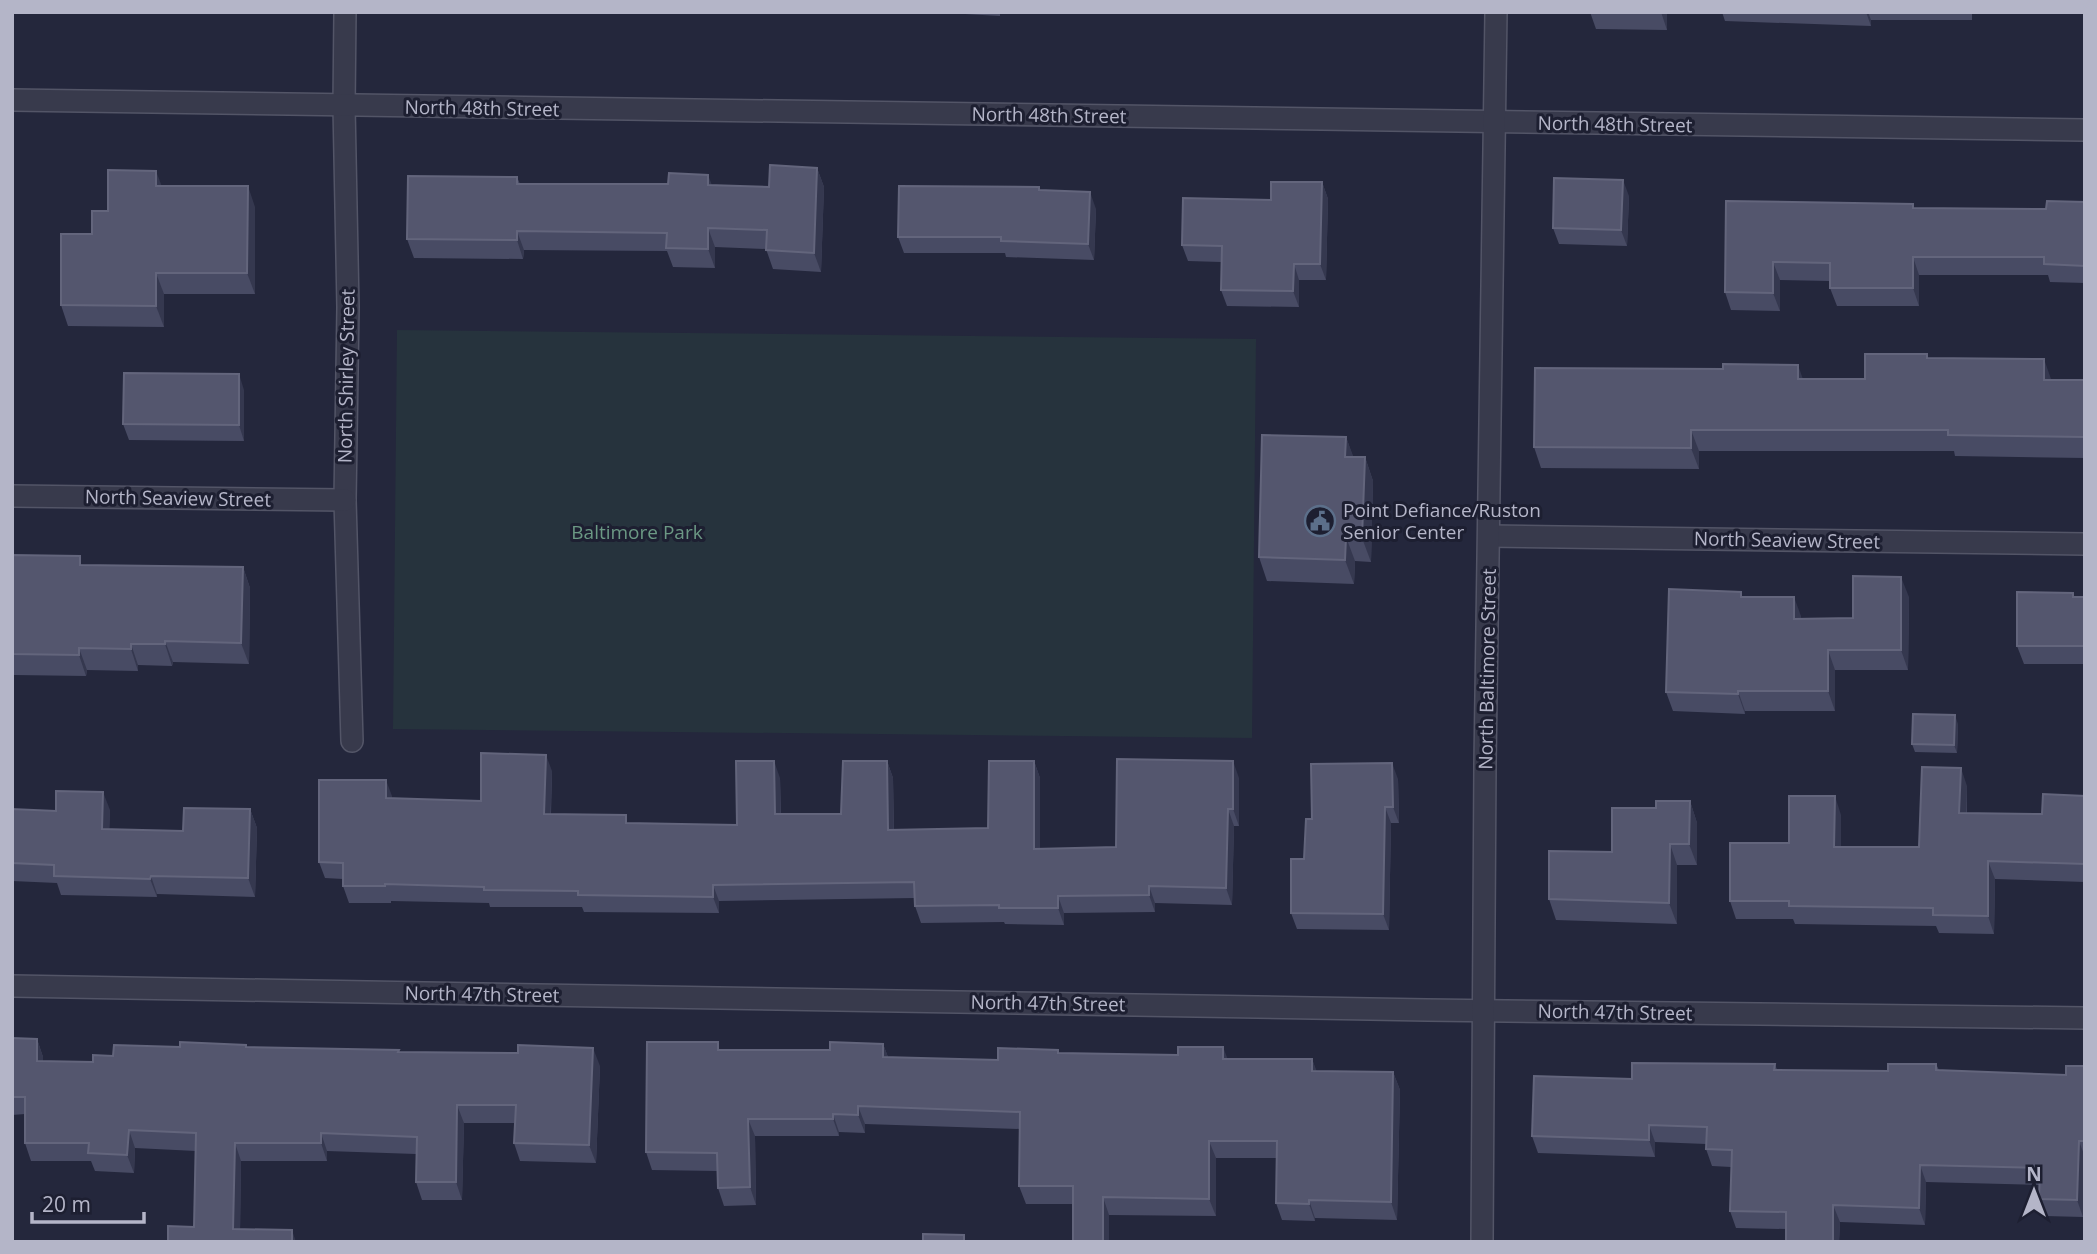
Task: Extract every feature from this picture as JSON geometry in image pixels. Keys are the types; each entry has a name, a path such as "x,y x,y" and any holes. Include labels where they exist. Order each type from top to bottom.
{"street":[{"name":"North Shirley Street","path":"345,12 348,307 345,500 352,741"},
{"name":"North Baltimore Street","path":"1482,1242 1485,764 1496,12"},
{"name":"North 48th Street","path":"12,100 2085,130"},
{"name":"North Seaview Street","path":"12,496 345,500"},
{"name":"North Seaview Street","path":"1489,536 2085,544"},
{"name":"North 47th Street","path":"12,986 2085,1018"}],"green space":[{"name":"Baltimore Park","path":"397,330 1256,339 1252,738 393,729"}],"building":[{"path":"770,165 817,168 814,253 766,250 767,230 708,228 708,249 666,248 667,233 517,231 517,240 407,239 408,176 517,177 517,184 668,184 669,173 708,175 708,185 769,187"},
{"path":"108,170 156,171 156,186 248,186 247,273 156,273 156,306 61,305 61,234 92,234 92,211 108,211"},
{"path":"1554,178 1623,180 1621,230 1553,228"},
{"path":"1271,182 1322,182 1320,264 1294,264 1293,291 1221,290 1222,246 1182,245 1183,198 1271,200"},
{"path":"899,186 1039,187 1039,190 1090,192 1088,244 1001,241 1001,237 898,237"},
{"path":"1726,201 1913,204 1913,208 2046,209 2047,201 2085,202 2085,266 2044,264 2044,257 1913,257 1913,288 1830,288 1830,263 1773,262 1773,293 1725,292"},
{"path":"1865,354 1927,354 1927,358 2044,359 2044,380 2085,380 2085,437 1948,435 1948,430 1691,430 1691,448 1534,447 1535,368 1723,369 1723,364 1798,365 1798,379 1865,379"},
{"path":"124,373 239,374 239,425 123,424"},
{"name":"Point Defiance/Ruston Senior Center","path":"1262,435 1346,437 1345,457 1365,457 1362,538 1346,537 1345,560 1259,557"},
{"path":"12,555 80,556 80,565 243,567 241,643 165,641 165,644 131,644 131,649 79,648 79,655 12,654"},
{"path":"1853,576 1901,577 1901,650 1828,650 1828,691 1738,691 1738,694 1666,692 1669,589 1741,592 1741,597 1794,597 1794,619 1853,618"},
{"path":"2017,592 2073,593 2073,597 2085,597 2085,646 2017,646"},
{"path":"1913,714 1955,715 1954,745 1912,744"},
{"path":"481,753 546,755 544,814 626,815 626,823 737,825 736,761 774,761 775,814 841,814 843,761 887,761 888,830 988,828 989,761 1034,761 1034,849 1116,847 1117,759 1233,761 1233,809 1228,809 1226,888 1149,886 1149,895 1058,896 1058,908 999,908 999,905 915,906 914,882 713,885 713,897 578,895 578,891 484,890 484,887 385,884 343,886 343,863 319,862 319,780 386,780 386,798 481,801"},
{"path":"1392,763 1393,807 1385,807 1383,914 1291,913 1291,859 1304,859 1306,819 1312,819 1311,764"},
{"path":"1922,767 1961,768 1959,813 2042,814 2043,794 2085,796 2085,864 1988,861 1988,916 1933,915 1933,908 1789,906 1789,901 1730,901 1730,843 1789,843 1789,796 1835,796 1834,847 1919,847"},
{"path":"56,791 103,792 102,829 183,831 184,808 250,809 248,878 54,876 54,865 12,863 12,809 56,811"},
{"path":"1656,801 1690,801 1689,844 1670,844 1669,903 1549,899 1549,851 1612,852 1612,808 1656,808"},
{"path":"12,1038 37,1039 37,1061 93,1062 93,1055 113,1056 114,1045 180,1047 180,1042 246,1047 399,1050 398,1052 518,1053 518,1045 593,1048 589,1145 514,1143 516,1105 457,1105 456,1182 416,1182 417,1137 321,1133 321,1143 235,1143 233,1229 292,1230 292,1242 168,1242 168,1226 194,1227 196,1133 129,1130 127,1155 88,1153 89,1143 25,1143 25,1097 12,1097"},
{"path":"647,1042 718,1042 718,1050 830,1050 830,1042 883,1044 883,1057 998,1060 998,1048 1058,1050 1058,1053 1178,1055 1178,1047 1223,1047 1223,1059 1312,1059 1312,1071 1393,1072 1391,1202 1309,1200 1309,1204 1276,1203 1277,1141 1209,1141 1209,1199 1103,1197 1103,1242 1073,1242 1073,1186 1019,1186 1020,1112 858,1106 858,1115 833,1114 833,1119 748,1119 750,1187 718,1188 717,1153 646,1152"},
{"path":"1632,1063 1775,1064 1774,1070 1888,1071 1888,1064 1936,1064 1936,1070 2066,1075 2066,1066 2085,1066 2085,1141 2079,1141 2077,1200 2039,1199 2040,1168 1920,1165 1919,1208 1833,1205 1833,1242 1786,1242 1786,1212 1730,1211 1732,1150 1706,1149 1707,1127 1649,1125 1649,1140 1532,1136 1534,1076 1632,1079"},
{"path":"923,1234 964,1235 964,1242 923,1242"}],"place":[{"name":"Point Defiance/Ruston Senior Center","path":"1320,521"}]}
